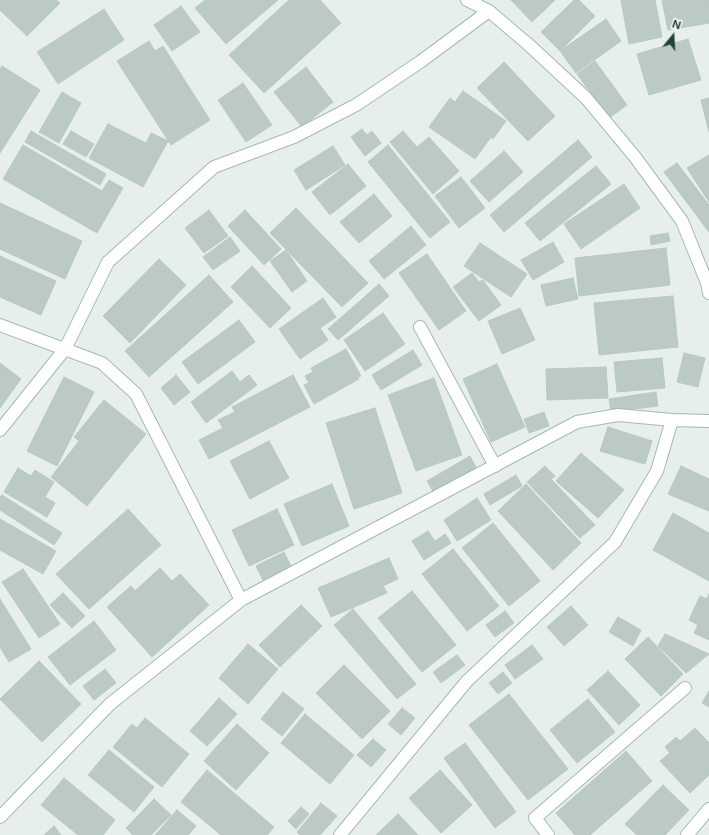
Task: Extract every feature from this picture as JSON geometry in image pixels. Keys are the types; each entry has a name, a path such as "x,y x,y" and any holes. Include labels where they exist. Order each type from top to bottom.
{"street":[{"path":"467,0 489,11 586,98 635,157 682,221 708,283 709,293"},
{"path":"0,430 65,349 108,262 214,167 294,137 356,105 420,62 489,11"},
{"path":"0,325 102,363 136,394 241,600"},
{"path":"420,327 495,466"},
{"path":"0,817 110,704 241,600 577,422 618,415 672,420 709,421"},
{"path":"340,835 467,681 615,542 657,471 672,420"},
{"path":"548,835 536,818 685,688"},
{"path":"687,835 709,809"}],"building":[{"path":"0,0 56,0 60,3 27,36 0,10"},
{"path":"205,0 278,0 226,44 195,8"},
{"path":"289,0 320,0 341,23 264,93 229,55"},
{"path":"511,0 555,0 532,22"},
{"path":"574,0 579,0 595,16 560,51 541,32"},
{"path":"621,0 655,0 662,37 629,44"},
{"path":"662,0 709,0 709,23 668,30"},
{"path":"181,6 200,32 172,51 154,25"},
{"path":"104,9 124,40 58,84 37,52"},
{"path":"606,19 621,41 576,73 560,51"},
{"path":"688,39 701,80 649,95 637,54"},
{"path":"149,41 155,51 163,46 210,120 171,145 117,61"},
{"path":"595,61 627,105 609,118 577,74"},
{"path":"504,62 555,116 528,141 477,88"},
{"path":"2,66 40,90 0,153 0,69"},
{"path":"306,67 333,102 302,127 274,92"},
{"path":"243,83 272,125 246,142 218,100"},
{"path":"463,91 506,121 493,139 491,137 475,159 429,127 450,98 455,102"},
{"path":"62,92 81,103 59,143 39,132"},
{"path":"709,98 709,132 701,100"},
{"path":"108,124 146,143 151,133 168,141 143,187 89,158"},
{"path":"362,129 367,135 372,131 381,143 365,156 351,137"},
{"path":"31,131 106,174 100,185 25,142"},
{"path":"71,131 94,144 86,157 63,144"},
{"path":"403,131 417,147 429,137 459,171 433,194 390,142"},
{"path":"578,140 592,157 504,232 490,215"},
{"path":"23,145 102,191 109,180 123,188 97,233 3,179"},
{"path":"388,145 450,222 430,238 368,162"},
{"path":"333,146 345,165 306,190 294,170"},
{"path":"504,151 523,172 489,202 470,181"},
{"path":"709,155 709,202 687,168"},
{"path":"677,163 709,205 709,232 664,172"},
{"path":"348,164 366,186 330,215 312,192"},
{"path":"596,166 611,184 540,241 525,223"},
{"path":"461,177 485,208 459,228 435,196"},
{"path":"624,184 640,208 581,249 564,224"},
{"path":"374,194 392,216 359,243 340,222"},
{"path":"0,203 82,241 65,279 0,249"},
{"path":"296,208 368,283 342,307 270,233"},
{"path":"209,210 228,236 204,253 185,228"},
{"path":"245,210 281,249 264,265 228,226"},
{"path":"411,226 426,245 384,279 369,261"},
{"path":"668,233 670,241 651,245 650,236"},
{"path":"230,237 240,251 213,270 203,257"},
{"path":"553,242 564,262 533,280 521,260"},
{"path":"480,243 527,274 511,297 464,266"},
{"path":"666,248 670,285 579,296 575,258"},
{"path":"286,250 307,281 292,292 270,261"},
{"path":"427,254 466,311 439,330 399,273"},
{"path":"0,256 56,281 41,315 0,297"},
{"path":"159,259 186,285 130,343 103,316"},
{"path":"252,266 291,308 270,328 231,287"},
{"path":"472,273 479,282 483,280 501,305 479,321 453,287"},
{"path":"209,275 233,302 149,377 125,351"},
{"path":"573,278 578,299 546,306 541,285"},
{"path":"379,284 389,296 338,340 328,329"},
{"path":"673,296 678,347 599,355 594,303"},
{"path":"323,298 336,317 320,328 328,340 300,359 279,329"},
{"path":"520,308 535,340 502,354 488,321"},
{"path":"383,313 405,344 365,371 344,340"},
{"path":"239,320 255,342 198,384 182,362"},
{"path":"346,349 361,376 358,377 359,379 314,404 304,385 309,383 305,376 313,372 311,368"},
{"path":"413,350 422,365 381,390 372,375"},
{"path":"684,353 705,358 698,387 677,382"},
{"path":"662,358 665,388 617,392 614,362"},
{"path":"0,363 21,379 0,408"},
{"path":"497,364 525,427 491,442 463,379"},
{"path":"606,367 608,398 547,400 546,369"},
{"path":"232,371 240,382 249,375 257,385 206,423 191,402"},
{"path":"176,375 190,392 174,405 161,388"},
{"path":"293,375 310,407 209,459 199,440 223,428 218,420 235,412 232,407"},
{"path":"64,377 94,392 57,466 27,451"},
{"path":"434,378 462,455 416,471 388,395"},
{"path":"656,392 658,406 611,412 609,399"},
{"path":"104,400 146,434 87,506 51,477 79,441 74,437"},
{"path":"375,408 402,493 354,509 326,423"},
{"path":"544,412 549,426 529,433 524,419"},
{"path":"608,427 652,441 645,464 600,451"},
{"path":"269,441 289,478 250,499 230,461"},
{"path":"581,453 624,490 598,518 556,481"},
{"path":"470,456 477,469 434,493 427,481"},
{"path":"545,466 555,476 551,479 595,525 580,538 527,482"},
{"path":"681,466 709,479 709,511 668,494"},
{"path":"18,468 31,476 35,470 54,482 45,497 55,503 47,517 4,492"},
{"path":"516,475 522,486 490,505 484,494"},
{"path":"332,484 349,526 302,546 284,504"},
{"path":"526,484 581,543 553,570 498,511"},
{"path":"2,495 62,533 54,545 0,510 0,497"},
{"path":"477,498 491,520 457,541 444,520"},
{"path":"128,509 161,545 89,609 56,574"},
{"path":"277,509 294,545 249,566 232,530"},
{"path":"673,513 709,533 709,581 653,550"},
{"path":"0,519 56,551 43,574 0,550"},
{"path":"493,523 540,581 509,606 462,548"},
{"path":"428,531 435,541 445,534 451,543 424,560 412,541"},
{"path":"453,549 499,606 467,631 422,574"},
{"path":"284,552 291,566 263,580 256,566"},
{"path":"389,558 398,579 383,586 387,593 331,617 318,588"},
{"path":"160,568 172,581 180,574 209,605 152,657 107,607 131,586 135,591"},
{"path":"23,569 60,624 39,638 2,582"},
{"path":"412,591 456,645 422,672 378,618"},
{"path":"63,593 85,616 72,628 50,605"},
{"path":"709,594 709,640 694,633 698,625 689,620 700,596 707,599"},
{"path":"0,599 31,649 9,662 0,647"},
{"path":"301,605 322,626 280,667 259,645"},
{"path":"571,606 588,625 564,646 547,627"},
{"path":"353,609 416,684 397,699 334,625"},
{"path":"505,611 514,623 495,637 486,625"},
{"path":"618,617 641,630 633,646 609,632"},
{"path":"94,621 116,650 70,685 48,657"},
{"path":"665,634 709,654 686,673 658,646"},
{"path":"648,637 683,674 661,696 625,659"},
{"path":"248,644 278,669 248,704 219,678"},
{"path":"532,645 543,659 515,679 505,665"},
{"path":"457,655 465,665 441,683 433,672"},
{"path":"39,661 81,704 42,742 0,699"},
{"path":"344,665 390,711 362,739 316,693"},
{"path":"105,669 116,683 94,700 83,686"},
{"path":"608,671 640,705 619,725 587,690"},
{"path":"503,672 512,683 498,694 489,683"},
{"path":"709,691 709,707 702,703"},
{"path":"283,692 304,709 282,736 261,719"},
{"path":"509,694 568,769 528,800 469,725"},
{"path":"219,698 237,714 207,746 190,731"},
{"path":"588,699 615,732 577,763 550,730"},
{"path":"402,708 415,718 401,735 388,724"},
{"path":"305,714 354,755 330,784 281,743"},
{"path":"145,718 189,754 162,787 113,747 132,724 137,728"},
{"path":"237,724 269,753 236,790 204,761"},
{"path":"695,728 709,743 709,775 690,793 660,761 670,753 665,747 676,737 680,741"},
{"path":"373,739 386,750 371,767 357,755"},
{"path":"465,743 516,812 495,828 444,758"},
{"path":"109,750 154,787 134,812 88,775"},
{"path":"626,751 652,781 590,835 575,835 556,813"},
{"path":"207,770 274,827 267,835 221,835 181,802"},
{"path":"440,770 472,805 441,833 409,798"},
{"path":"64,778 115,820 103,835 78,835 41,805"},
{"path":"663,785 689,810 665,835 637,835 625,824"},
{"path":"154,799 171,815 151,835 133,835 126,828"},
{"path":"321,803 337,816 320,835 300,835 297,832"},
{"path":"301,807 309,814 296,829 288,821"},
{"path":"177,810 196,826 188,835 155,835"},
{"path":"398,814 418,835 376,835"},
{"path":"54,826 61,835 44,835"}]}
